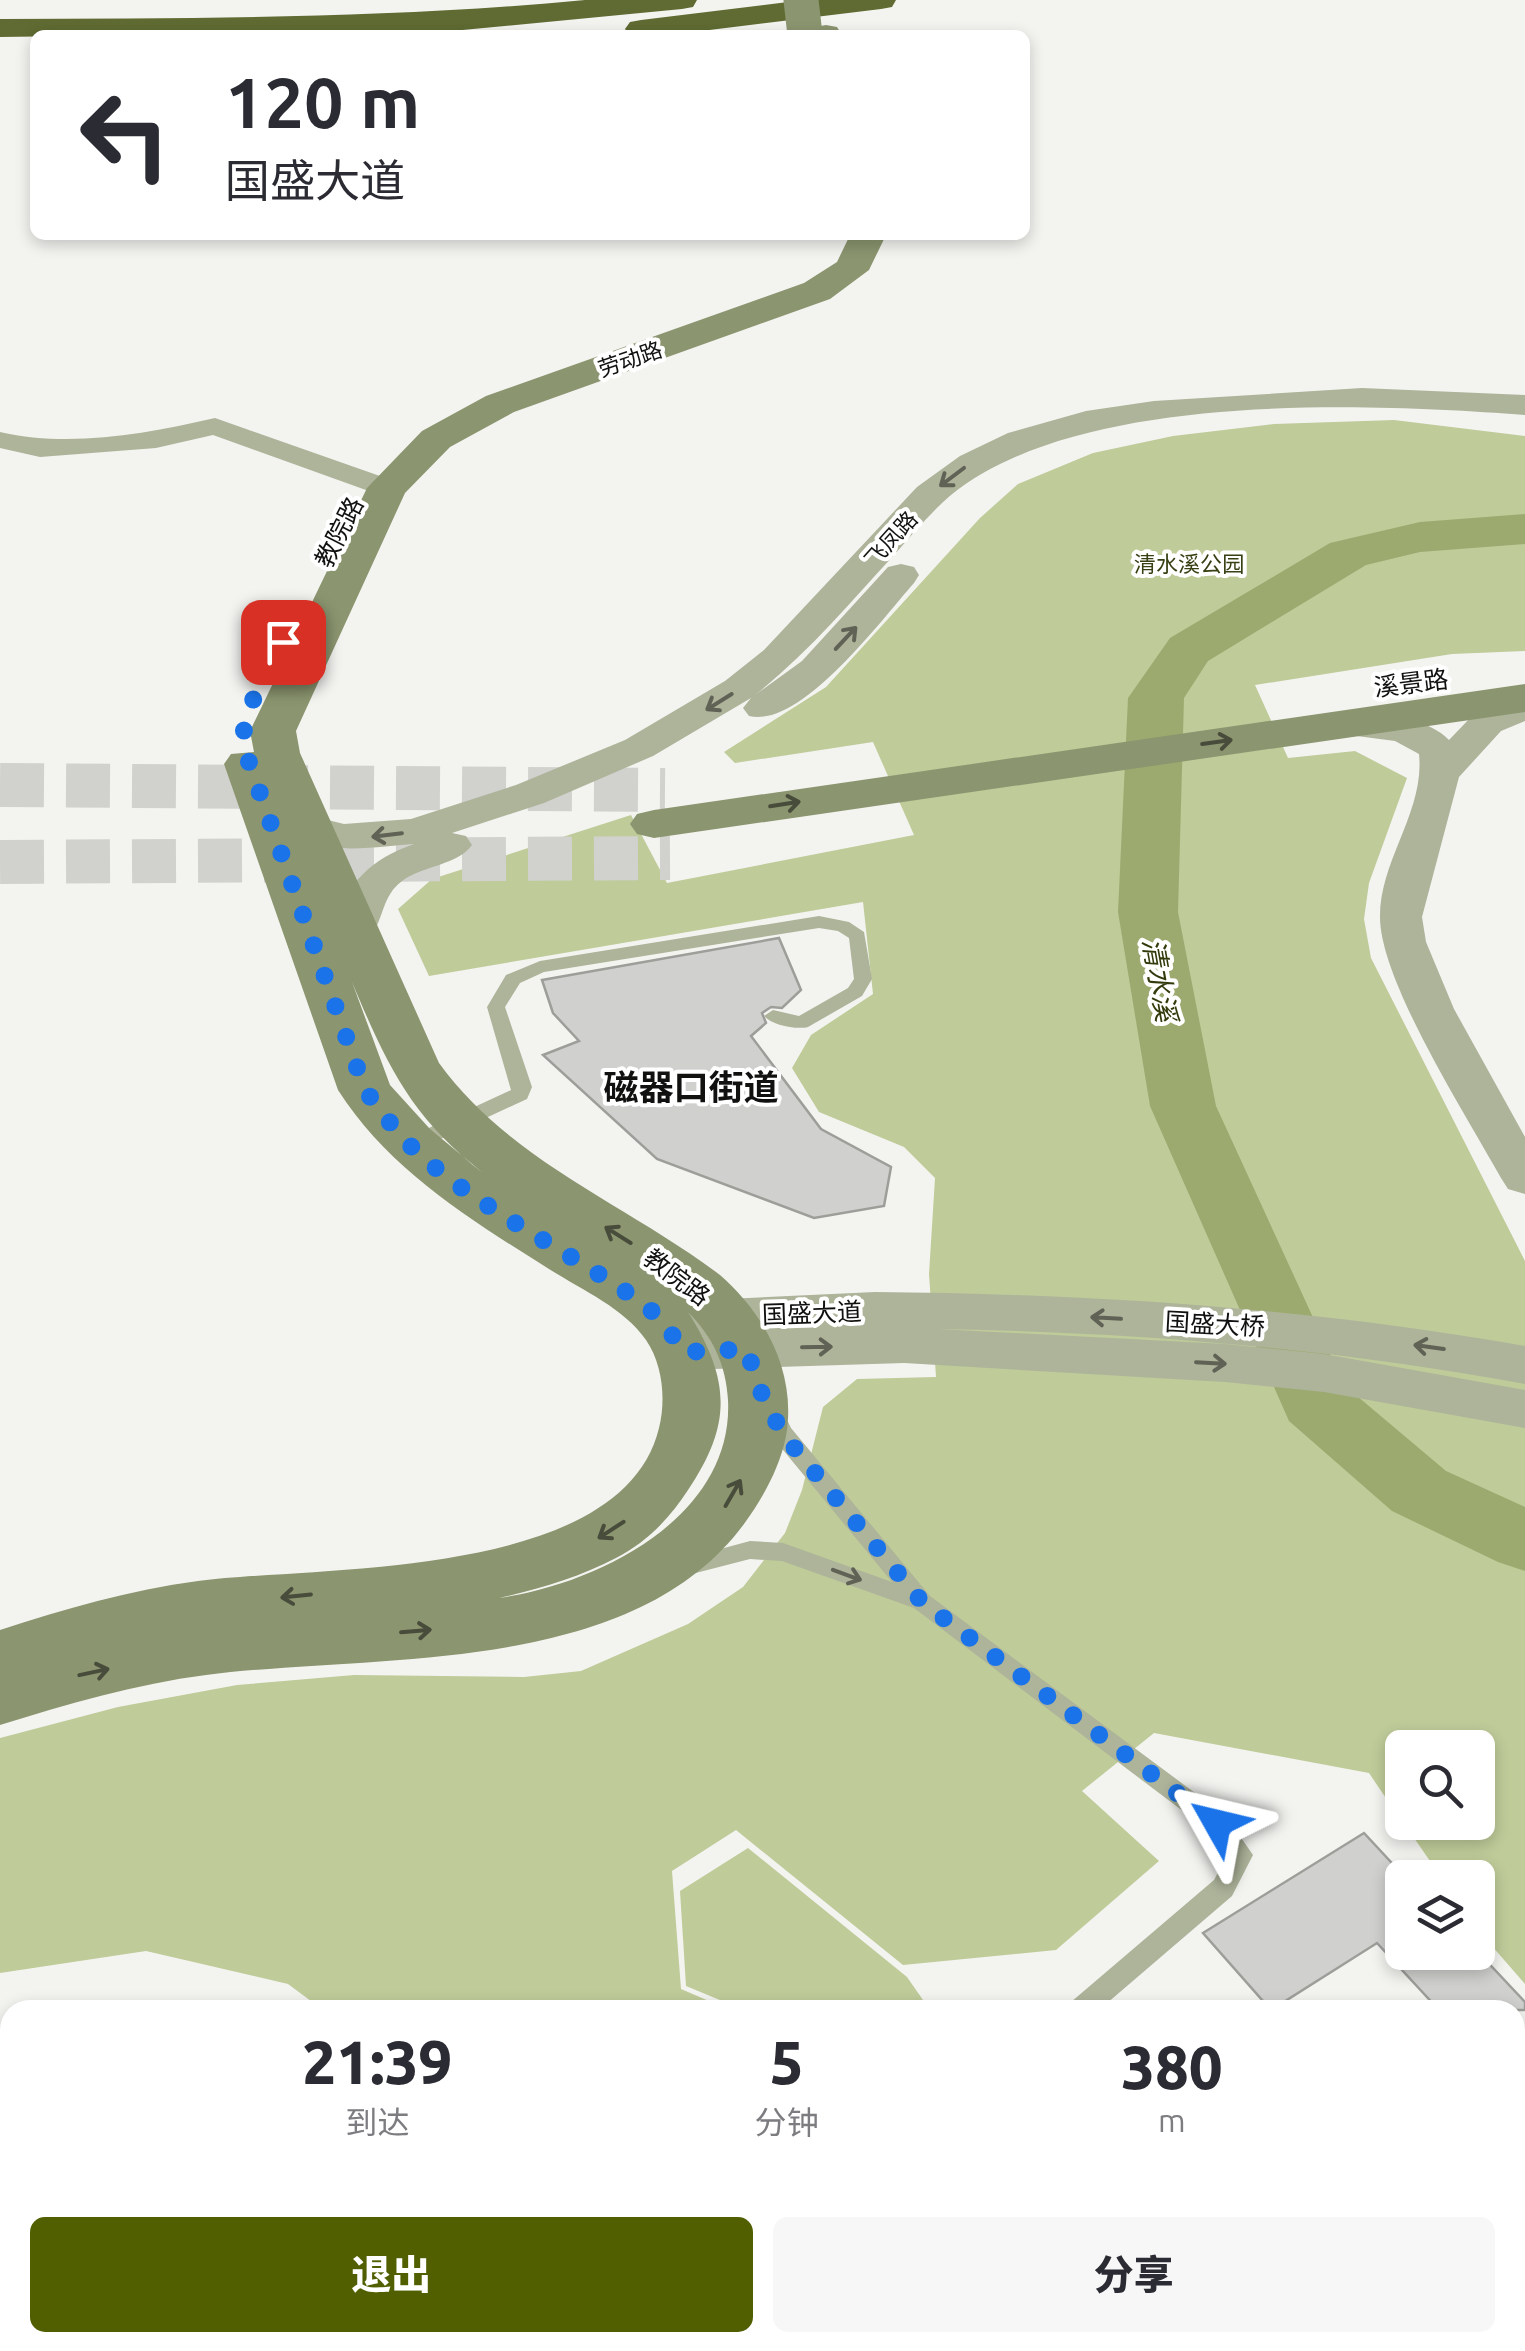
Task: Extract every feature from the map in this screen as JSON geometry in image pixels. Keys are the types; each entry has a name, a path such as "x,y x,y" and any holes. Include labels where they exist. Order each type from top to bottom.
{"highway":[{"path":"42,0 257,16"},
{"path":"0,28 328,27 452,22 682,0"},
{"path":"626,30 881,0"},
{"path":"0,12 257,16 632,5"},
{"path":"0,58 30,58"}],"main road":[{"path":"801,0 804,30"},
{"path":"821,0 825,30"},
{"name":"劳动路","path":"376,484 389,452 419,430 487,395 804,285 837,262 844,240"},
{"name":"劳动路","path":"376,484 465,420 788,304 840,280 865,251 867,240"},
{"name":"教院路","path":"376,484 273,731 277,753 414,1067 435,1100 433,1134 466,1190 620,1288 674,1336"},
{"name":"教院路","path":"376,484 250,707 242,728 243,745 365,1090 433,1134 503,1162 677,1273 744,1351"},
{"name":"溪景路","path":"1315,716 1525,672"},
{"name":"溪景路","path":"1315,716 1525,702"},
{"path":"1315,716 1126,755 876,789 663,824 1315,716"},
{"path":"0,1656 60,1635 197,1606 462,1580 557,1558 598,1539 630,1518 656,1493 674,1468 689,1436 692,1377 674,1336"},
{"path":"0,1698 62,1679 202,1649 528,1619 586,1601 641,1574 687,1545 719,1517 738,1486 759,1422 744,1351"}],"street":[{"name":"飞凤路","path":"312,828 342,837 415,831 530,794 639,748 739,689 778,658 930,494 956,472 1021,440 1062,427 1141,413 1290,398 1407,396 1525,405"},
{"name":"飞凤路","path":"356,928 361,901 370,885 386,872 421,855 600,793 720,736 773,702 846,638 961,507 987,484 1041,455 1120,435 1293,414 1410,410 1525,419"},
{"path":"0,440 40,450 156,440 215,426 376,484"},
{"path":"1440,774 1487,723 1525,702"},
{"path":"1315,716 1383,727 1429,742 1439,753 1440,774 1404,889 1400,919 1426,997 1525,1178"},
{"name":"国盛大桥","path":"903,1327 1222,1324 1332,1332 1525,1365"},
{"name":"国盛大道","path":"674,1336 744,1351 903,1327"},
{"name":"国盛大桥","path":"903,1327 1308,1371 1424,1388 1525,1409"}],"lane":[{"path":"433,1134 520,1094 522,1088 496,1006 513,979 540,966 666,952 819,922 853,930 858,936 863,979 855,992 801,1022 773,1016"},
{"path":"744,1351 782,1433 922,1602 1217,1823 1240,1856 1222,1888 1092,2000"},
{"path":"586,1601 717,1556 750,1550 783,1552 922,1602"}],"green space":[{"name":"清水溪公园","path":"1394,420 1525,436 1525,651 1452,654 1255,685 1288,758 1355,751 1407,778 1369,883 1364,919 1371,958 1525,1261 1525,1984 1495,1950 1495,1860 1429,1860 1415,1840 1495,1840 1495,1730 1385,1730 1385,1797 1369,1773 1154,1733 1082,1791 1159,1861 1056,1950 903,1965 736,1830 672,1871 681,1989 707,2000 310,2000 288,1984 146,1951 0,1973 0,1738 118,1707 237,1685 354,1675 524,1677 581,1671 688,1624 743,1587 785,1533 802,1490 823,1407 857,1379 936,1377 929,1274 935,1178 904,1147 819,1112 792,1068 811,1035 873,994 863,902 429,976 398,909 432,879 631,815 667,883 914,835 873,742 735,763 724,752 826,687 980,518 1018,484 1093,453 1173,436 1274,424"},
{"path":"748,1848 907,1977 923,2000 720,2000 686,1986 680,1891"}],"building":[{"path":"779,938 801,990 782,1008 771,1007 762,1013 766,1023 751,1036 821,1129 891,1167 884,1206 814,1218 657,1159 543,1055 579,1041 553,1013 542,980"},
{"path":"1364,1833 1389,1860 1385,1860 1385,1952 1377,1943 1287,2000 1262,2000 1203,1933"},
{"path":"1402,1970 1495,1970 1523,2000 1430,2000"}],"waterway":[{"name":"清水溪","path":"1525,529 1420,537 1348,554 1189,650 1156,698 1148,912 1183,1106 1315,1402 1419,1491 1525,1541"}],"tunnel":[{"path":"0,785 665,790"},
{"path":"0,862 670,858"}],"district":[{"name":"磁器口街道","path":"691,1088"}],"route":[{"path":"283,642 250,707 242,728 243,745 365,1090 392,1126 425,1159 466,1190 646,1306 662,1320 684,1352 747,1349 758,1386 782,1433 922,1602 1217,1823"}]}
